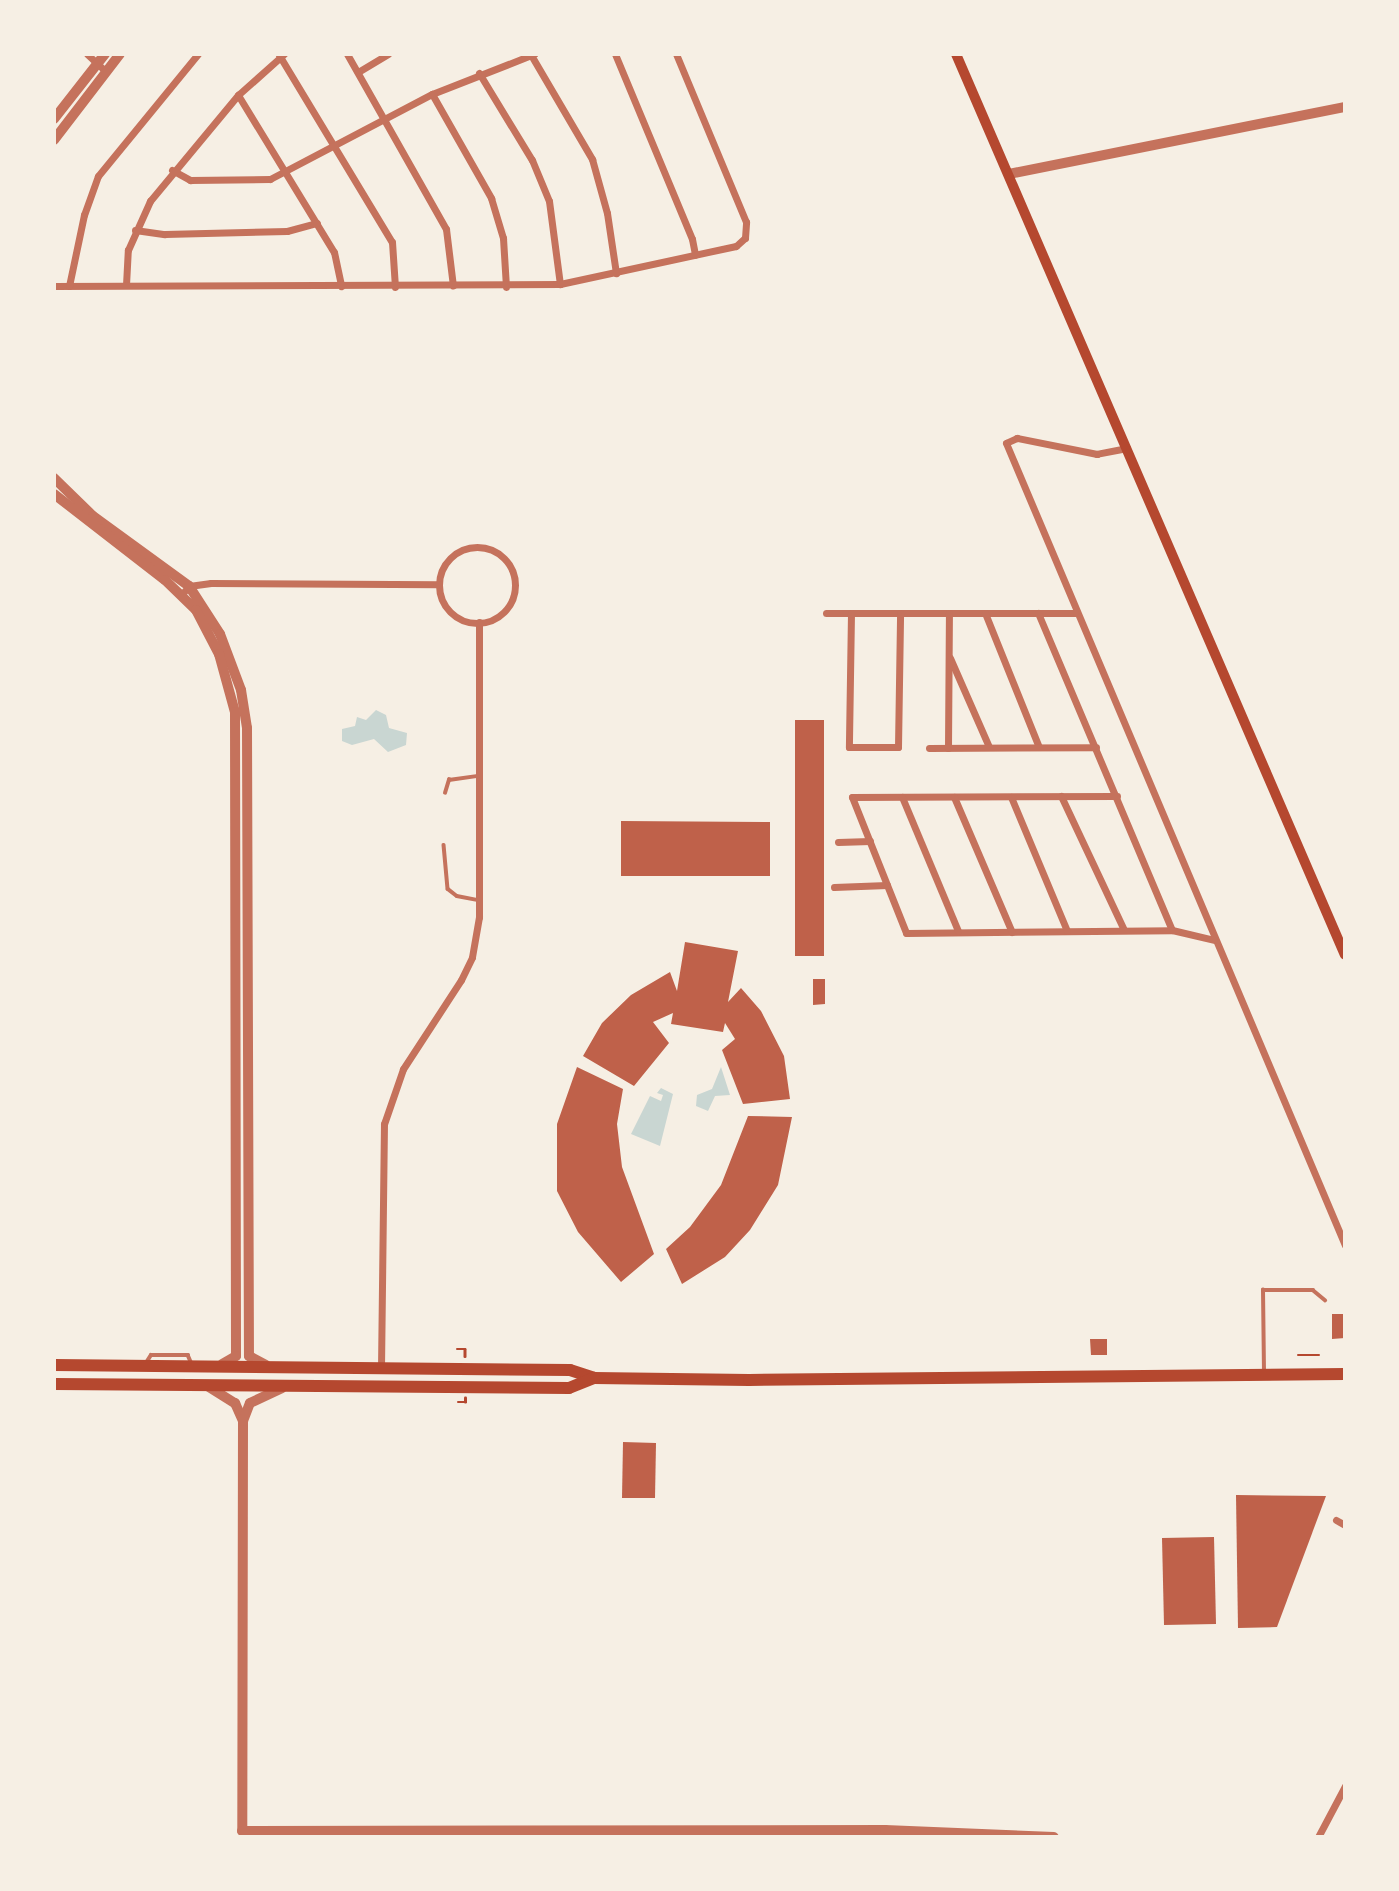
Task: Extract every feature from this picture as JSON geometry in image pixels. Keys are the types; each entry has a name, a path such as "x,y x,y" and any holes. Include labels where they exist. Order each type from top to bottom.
{"main road":[{"path":"956,54 1345,955"},
{"path":"54,1365 570,1370 594,1378 1345,1374"},
{"path":"54,1384 569,1388 594,1378"}],"street":[{"path":"87,54 101,68"},
{"path":"69,286 84,215 98,176 198,54"},
{"path":"348,54 446,229 453,286"},
{"path":"358,72 388,54"},
{"path":"615,54 695,255"},
{"path":"54,286 395,287 559,284 742,243 746,222 676,54"},
{"path":"126,285 128,250 135,230 172,170 238,95 281,55 391,242 395,287"},
{"path":"172,170 190,180 261,181 285,172 432,94 479,73 533,55 592,159 607,213 616,273"},
{"path":"54,119 112,56"},
{"path":"54,140 101,68"},
{"path":"479,73 532,160 549,201 559,284"},
{"path":"432,94 491,198 503,238 506,286"},
{"path":"238,95 334,252 341,286"},
{"path":"1009,174 1345,107"},
{"path":"135,230 165,234 287,232 317,223"},
{"path":"1127,448 1097,454 1017,438 1006,443 1075,613 1345,1245"},
{"path":"54,478 93,516 186,590 220,634 245,709 249,1356 270,1366"},
{"path":"54,494 186,590 216,646 237,727 233,1059 236,1356 216,1366"},
{"path":"488,548 503,557 514,578 512,600 501,614 479,622 450,612 439,584 446,562 465,549 488,548"},
{"path":"186,590 439,584"},
{"path":"826,613 1075,613"},
{"path":"851,613 849,747 898,747 900,613"},
{"path":"948,613 948,748"},
{"path":"985,613 1039,747"},
{"path":"1038,613 1172,930"},
{"path":"381,1368 384,1124 403,1069 448,1003 472,957 479,900 479,622"},
{"path":"948,655 989,747"},
{"path":"929,748 1096,747"},
{"path":"1061,796 1124,930"},
{"path":"1116,796 852,797 906,933 1172,930 1214,940"},
{"path":"902,797 958,931"},
{"path":"954,797 1012,932"},
{"path":"1011,797 1067,931"},
{"path":"838,842 870,841"},
{"path":"834,887 887,885"},
{"path":"202,1384 235,1403 243,1422"},
{"path":"291,1385 250,1403 243,1422 242,1834 885,1830 1054,1837"},
{"path":"1336,1520 1345,1525"},
{"path":"1318,1837 1345,1786"}],"lane":[{"path":"445,793 456,777 480,776"},
{"path":"444,845 448,889 457,896 479,900"},
{"path":"1264,1375 1263,1290 1313,1290 1325,1300"}],"path":[{"path":"1298,1355 1319,1355"}],"shaded area":[{"path":"376,710 386,715 389,728 407,733 406,745 388,752 374,739 352,745 342,741 342,729 355,726 357,717 366,720"},
{"path":"721,1067 730,1095 715,1096 708,1111 696,1106 697,1095 712,1089"},
{"path":"661,1088 673,1094 660,1146 631,1134 650,1096 661,1101 663,1095 657,1093"}],"building":[{"path":"795,720 824,720 824,956 795,956"},
{"path":"621,821 770,822 770,876 621,876"},
{"path":"685,942 738,951 728,1002 741,988 761,1011 784,1056 790,1099 743,1104 722,1050 735,1039 725,1023 723,1032 671,1024 673,1013 653,1022 669,1043 634,1086 583,1056 602,1023 631,995 670,972 677,991"},
{"path":"813,979 825,979 825,1004 813,1005"},
{"path":"577,1067 623,1089 617,1124 622,1167 654,1254 621,1282 578,1232 557,1191 557,1124"},
{"path":"748,1116 792,1117 778,1185 750,1230 725,1257 682,1284 666,1249 690,1227 721,1185"},
{"path":"1332,1314 1345,1314 1345,1338 1332,1339"},
{"path":"1090,1339 1107,1339 1107,1355 1091,1355"},
{"path":"623,1442 656,1443 655,1498 622,1498"},
{"path":"1236,1495 1326,1496 1277,1627 1238,1628"},
{"path":"1214,1537 1216,1624 1164,1625 1162,1538"}]}
